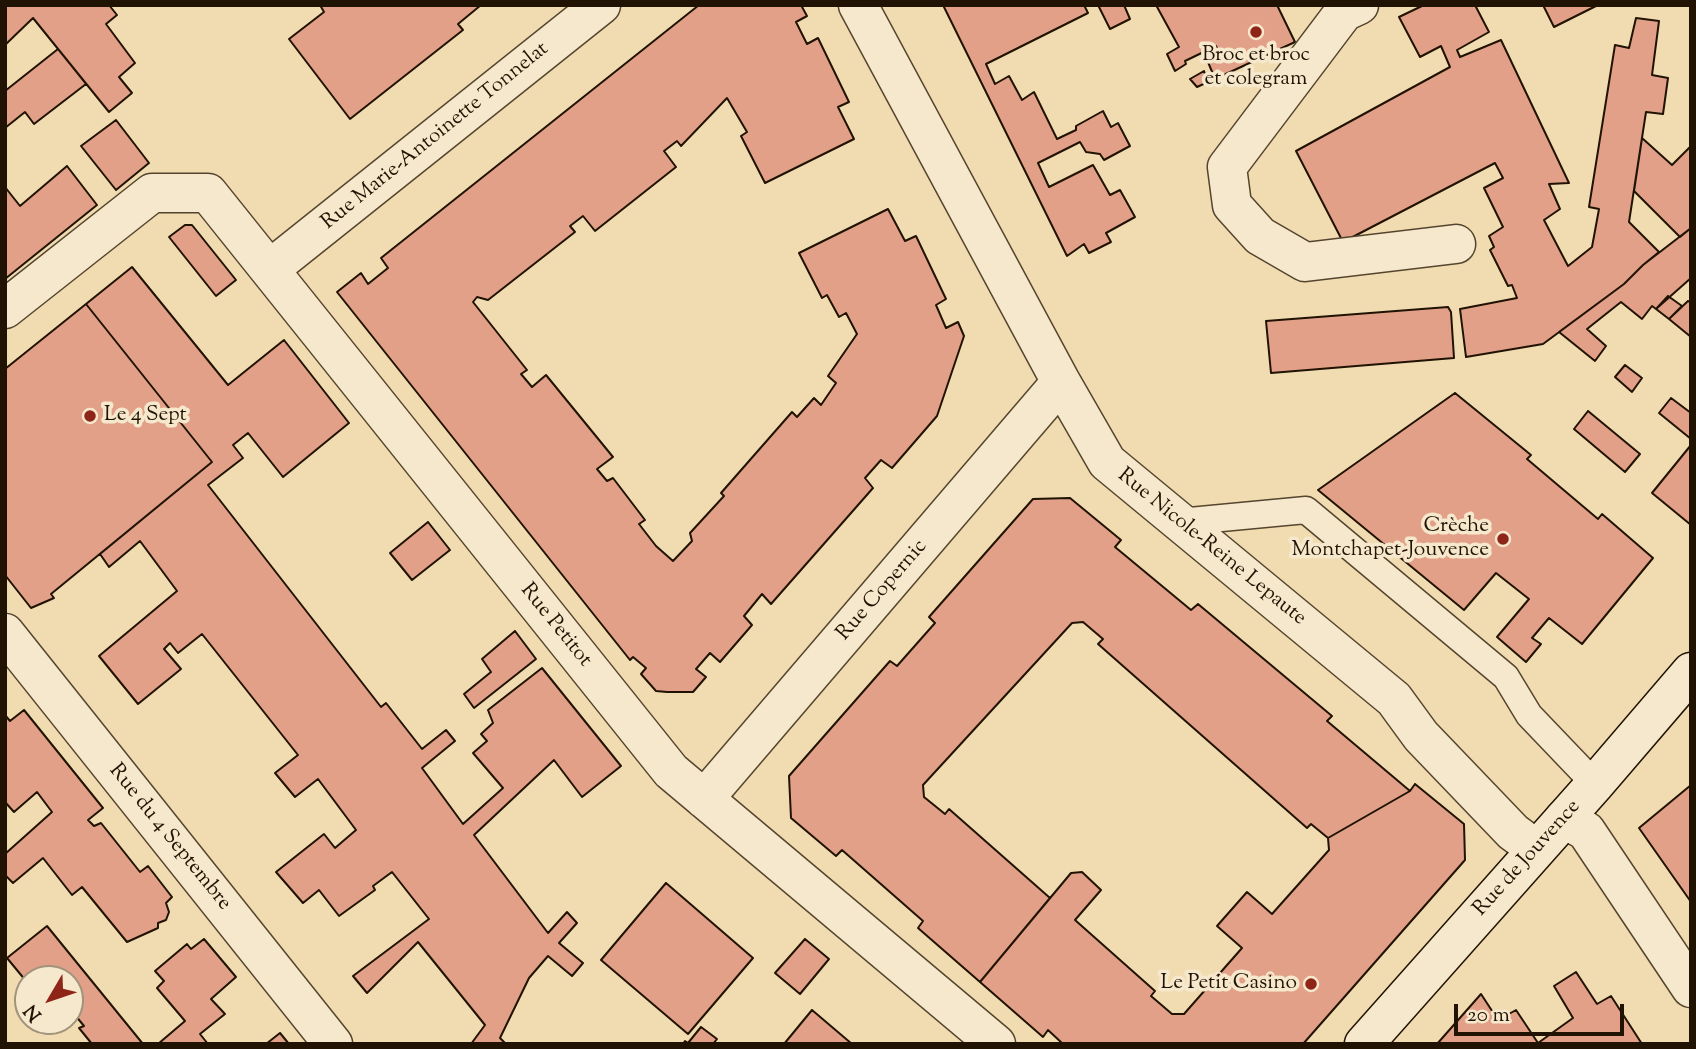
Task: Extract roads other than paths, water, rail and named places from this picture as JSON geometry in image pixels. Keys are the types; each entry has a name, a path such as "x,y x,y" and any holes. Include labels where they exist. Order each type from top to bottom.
{"street":[{"name":"Rue Marie-Antoinette Tonnelat","path":"270,269 601,5"},
{"name":"Rue Nicole-Reine Lepaute","path":"858,5 1107,463 1394,699 1421,736 1513,832 1536,849"},
{"path":"1359,5 1344,12 1227,167 1232,205 1260,236 1305,262 1456,244"},
{"name":"Rue Petitot","path":"5,309 152,193 208,193 671,771 996,1044"},
{"name":"Rue Copernic","path":"704,799 1061,382"},
{"name":"Rue du 4 Septembre","path":"5,633 333,1044"},
{"name":"Rue de Jouvence","path":"1364,1044 1691,673"},
{"path":"1564,819 1586,831 1691,988"}],"lane":[{"path":"1179,522 1306,510 1506,677 1529,715 1595,784"}],"place":[{"name":"Broc et broc et colegram","path":"1256,32"},
{"name":"Le 4 Sept","path":"90,416"},
{"name":"Crèche Montchapet-Jouvence","path":"1503,539"},
{"name":"Le Petit Casino","path":"1311,984"}]}
